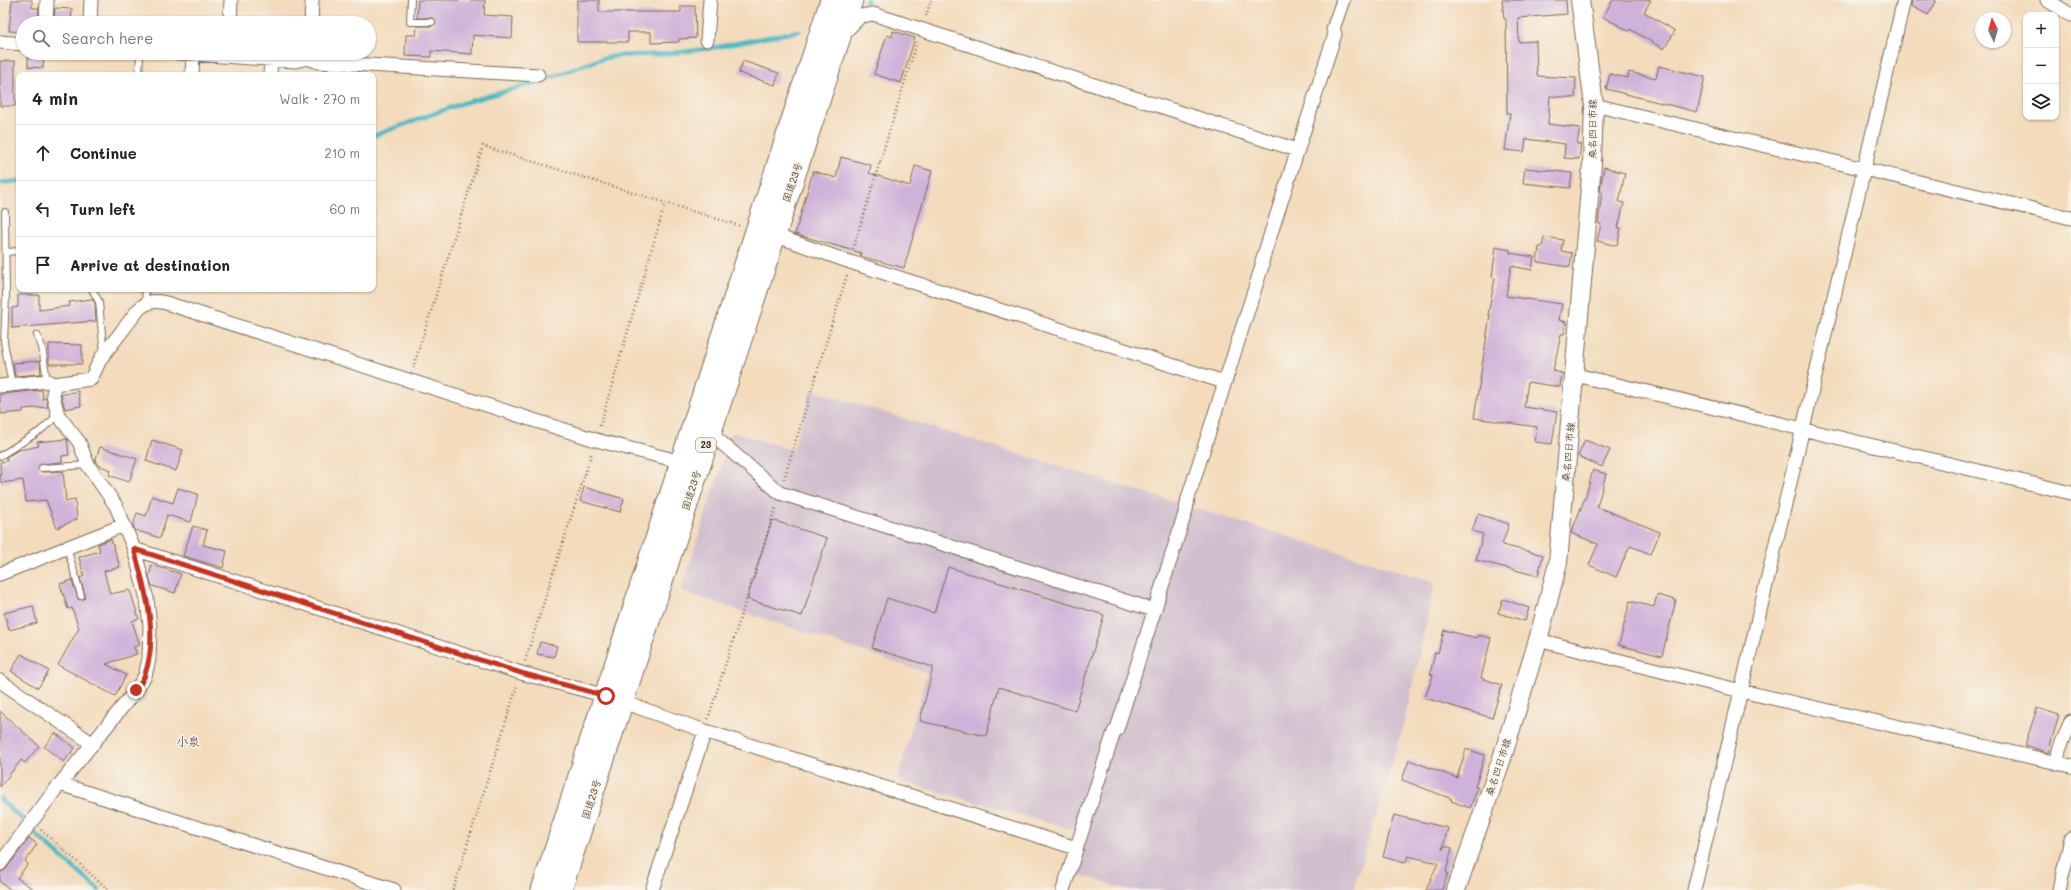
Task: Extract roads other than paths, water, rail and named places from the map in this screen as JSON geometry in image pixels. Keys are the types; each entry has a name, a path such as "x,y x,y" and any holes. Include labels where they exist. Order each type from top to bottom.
{"highway":[{"name":"国道23号","path":"542,890 615,699 710,433 831,0"},
{"name":"国道23号","path":"561,890 682,462 766,233 842,35 852,0"}],"main road":[{"name":"桑名四日市線","path":"1456,890 1502,758 1538,640 1558,563 1576,375 1592,164 1594,105 1580,0"}],"street":[{"path":"46,16 47,0"},
{"path":"90,16 91,0"},
{"path":"230,16 231,0"},
{"path":"311,16 312,0"},
{"path":"707,40 710,0"},
{"path":"1063,890 1114,732 1117,730 1186,510 1188,498 1224,382 1262,266 1262,261 1296,150 1335,34 1333,29 1343,0"},
{"path":"1694,890 1904,0"},
{"path":"2047,0 2071,15"},
{"path":"842,35 861,16 873,14 1296,150"},
{"path":"0,42 16,43"},
{"path":"192,72 193,60"},
{"path":"270,72 271,60 298,60"},
{"path":"315,60 318,62 538,75"},
{"path":"1594,105 2071,218"},
{"path":"766,233 850,262 1224,382"},
{"path":"6,385 91,379 108,349 139,309 146,303 158,301 596,440 682,462"},
{"path":"1576,375 2071,493"},
{"path":"0,864 60,784 136,690 145,676 149,659 150,626 147,599 134,549 116,506 88,464 79,442 58,415 51,383"},
{"path":"710,433 780,492 1154,610"},
{"path":"0,574 124,525"},
{"path":"134,549 521,673 615,699 705,731 1076,848"},
{"path":"1538,640 1741,691 2056,764 2071,766"},
{"path":"0,681 93,744"},
{"path":"2056,764 2059,750 2071,721"},
{"path":"652,890 705,731"},
{"path":"60,784 394,890"},
{"path":"2059,890 2071,838"}],"lane":[{"path":"411,0 410,22 432,22"},
{"path":"139,72 140,60"},
{"path":"5,212 6,296 4,342 6,385"},
{"path":"6,252 16,251"},
{"path":"94,292 99,302 103,345 108,349"},
{"path":"145,292 146,303"},
{"path":"37,335 42,347 51,383"},
{"path":"0,456 40,431 58,415"},
{"path":"42,468 88,464"},
{"path":"67,547 81,596"}],"waterway":[{"path":"376,135 463,103 535,83 601,59 616,56 666,54 712,48 799,31"},
{"path":"0,183 16,181"},
{"path":"0,799 22,819"},
{"path":"33,832 99,890"}],"district":[{"name":"小泉","path":"188,742"}]}
